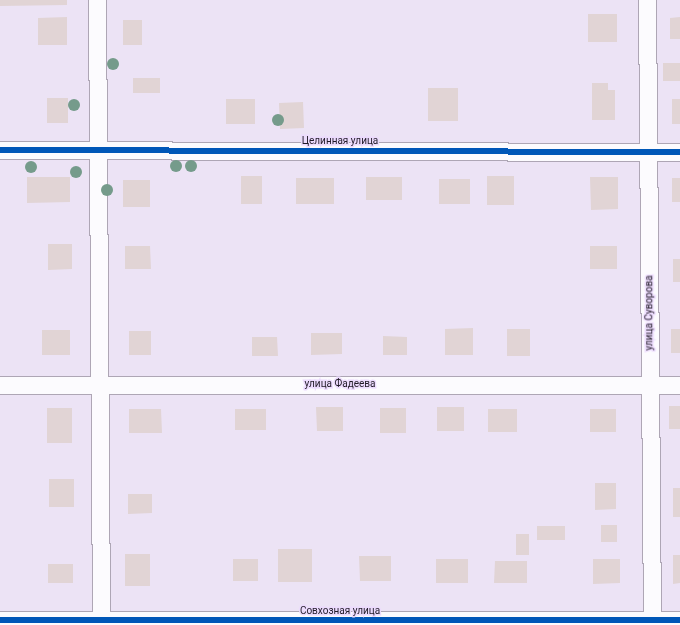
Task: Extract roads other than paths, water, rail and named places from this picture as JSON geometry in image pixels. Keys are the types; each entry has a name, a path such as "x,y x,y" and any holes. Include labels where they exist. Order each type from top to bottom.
{"street":[{"path":"97,0 101,623"},
{"name":"улица Суворова","path":"647,0 652,623"},
{"name":"Целинная улица","path":"0,150 680,152"},
{"name":"улица Фадеева","path":"0,385 680,385"},
{"name":"Совхозная улица","path":"0,620 101,623 652,623 680,620"}]}
